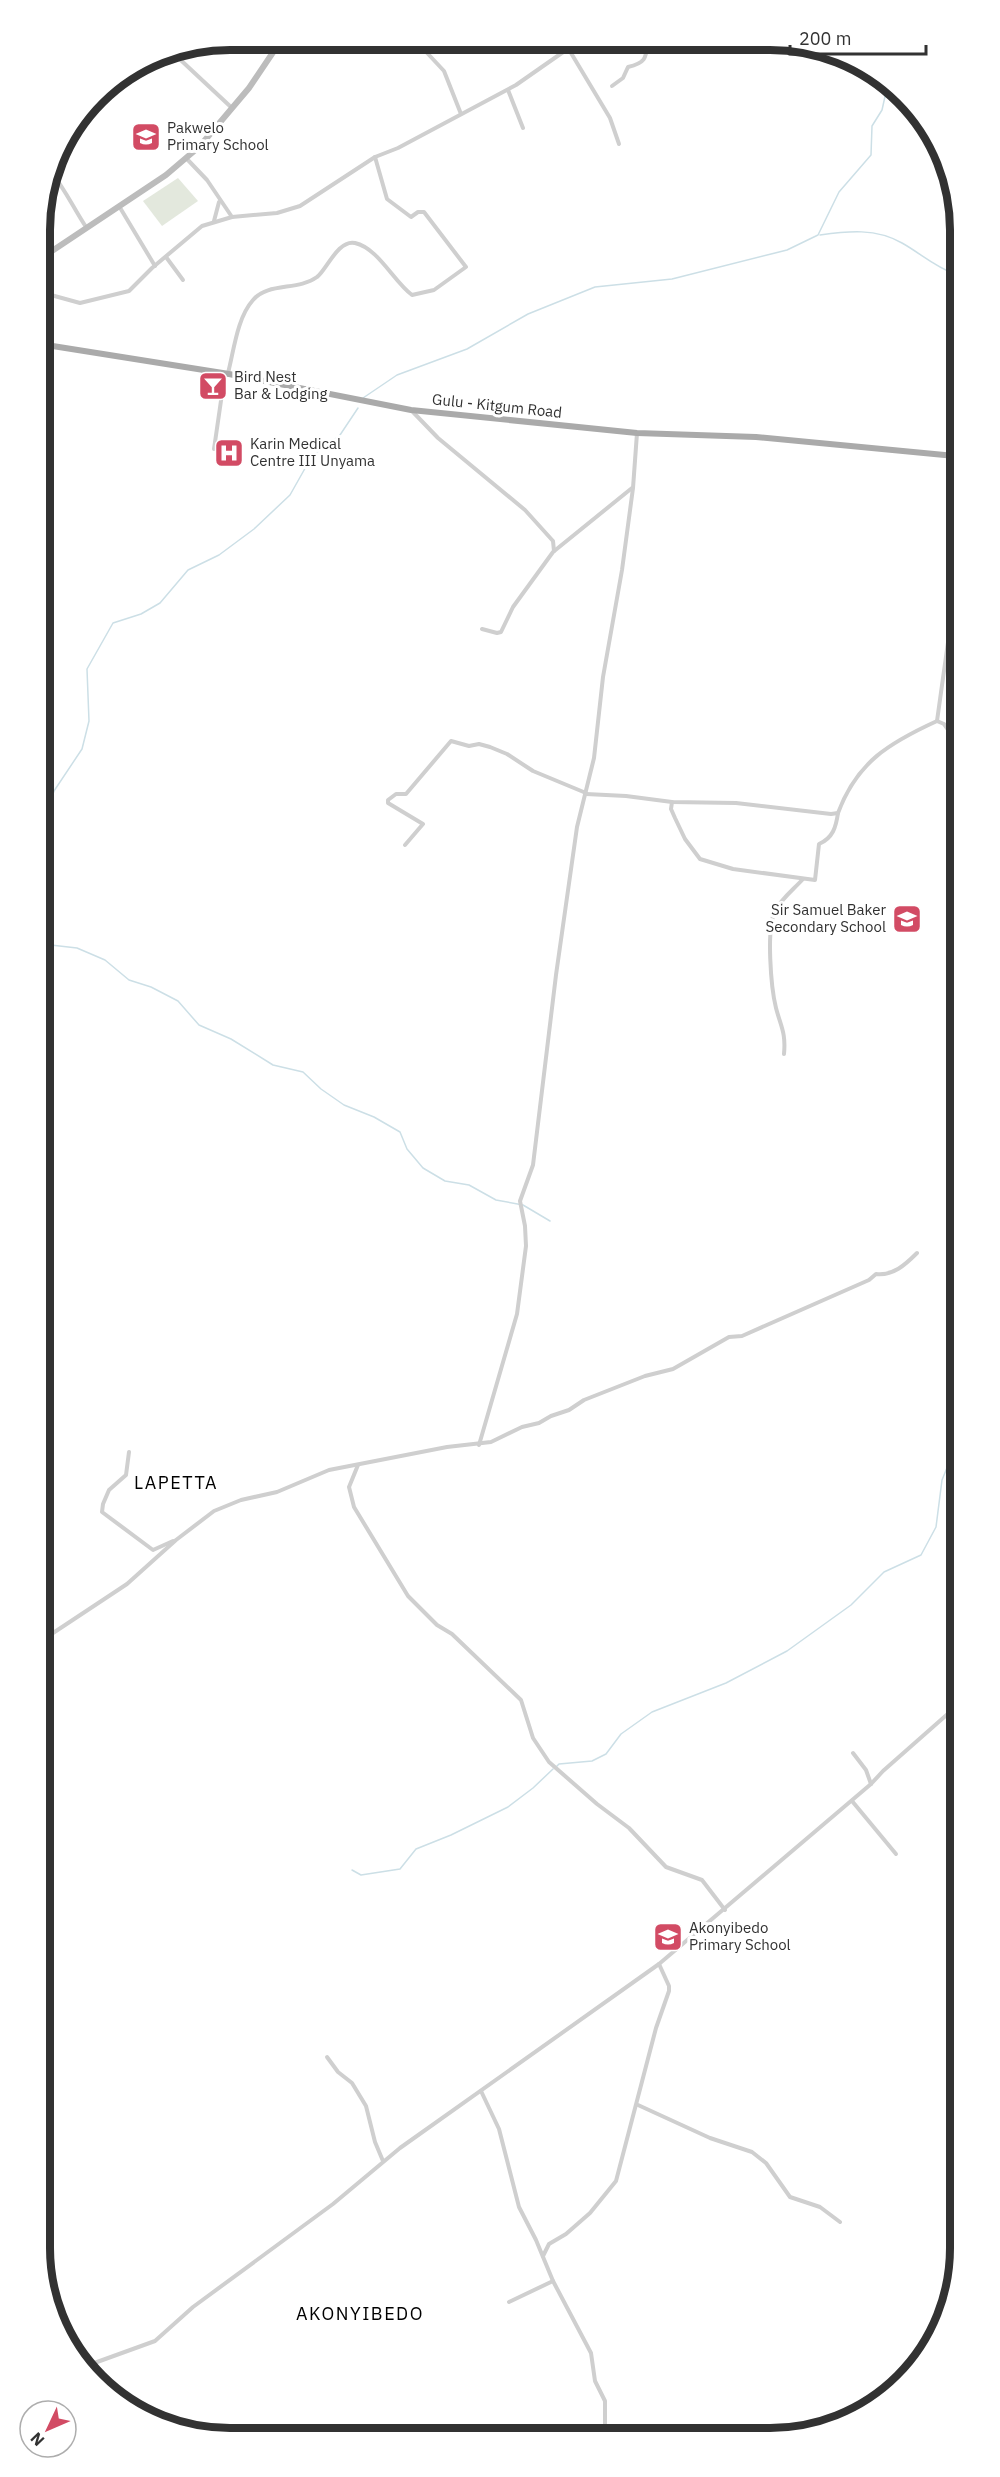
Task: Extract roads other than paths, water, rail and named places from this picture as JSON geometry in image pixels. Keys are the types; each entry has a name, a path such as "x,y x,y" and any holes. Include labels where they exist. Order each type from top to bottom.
{"main road":[{"name":"Gulu - Kitgum Road","path":"50,346 226,374 411,410 637,433 756,437 950,456"}],"street":[{"path":"50,252 186,158 213,133 255,80 275,50"},
{"path":"424,50 444,71 460,114"},
{"path":"50,295 80,303 129,291 202,226 232,217 277,213 300,206 375,157 398,148 508,90 565,50"},
{"path":"569,50 610,118 619,144"},
{"path":"612,86 623,78 628,67 636,66 643,60 648,50"},
{"path":"178,57 233,108"},
{"path":"508,90 523,128"},
{"path":"214,449 226,374 246,311 254,298 272,289 314,279 322,272 328,259 346,244 358,244 371,253 412,295 434,290 466,267 424,213 418,212 411,217 389,202 375,157"},
{"path":"186,158 207,180 219,202 232,217"},
{"path":"57,180 86,227"},
{"path":"214,221 219,202"},
{"path":"119,205 155,266"},
{"path":"166,257 183,280"},
{"path":"411,410 438,438 525,510 553,540 554,552"},
{"path":"479,1445 517,1314 526,1246 520,1200 533,1165 557,966 577,827 594,758 604,666 622,570 633,488 637,433"},
{"path":"482,629 501,632 513,607 554,552 633,488"},
{"path":"937,721 950,628"},
{"path":"672,802 671,809 685,839 700,859 733,869 815,880 819,844 822,844 833,832 838,813 855,777 882,751 937,721"},
{"path":"937,721 944,724 950,732"},
{"path":"405,845 423,824 388,803 388,800 396,794 406,794 451,741 469,746 480,744 490,747 507,754 533,771 586,794 672,802 736,803 822,815 838,813"},
{"path":"784,1054 786,1035 776,1009 770,926 779,904 803,879"},
{"path":"49,1636 128,1584 176,1540 214,1510 241,1500 277,1492 329,1470 447,1447 479,1445 495,1441 522,1427 540,1423 551,1416 569,1410 584,1400 645,1376 673,1369 729,1337 742,1336 869,1280 876,1274 884,1275 893,1272 917,1253"},
{"path":"129,1452 126,1475 109,1490 102,1512 153,1550 176,1540"},
{"path":"358,1465 349,1487 354,1507 406,1593 437,1625 452,1634 521,1700 533,1738 549,1762 562,1776 629,1828 666,1867 702,1880 725,1910"},
{"path":"93,2364 155,2340 193,2307 333,2204 383,2161 659,1964 852,1801 950,1712"},
{"path":"853,1753 866,1770 871,1784"},
{"path":"852,1801 896,1854"},
{"path":"543,2256 547,2246 567,2234 590,2213 614,2185 638,2105 656,2028 669,1991 659,1964"},
{"path":"327,2057 338,2072 352,2083 366,2106 375,2142 383,2161"},
{"path":"481,2091 499,2129 519,2207 553,2281 591,2354 595,2380 605,2401 605,2427"},
{"path":"638,2105 710,2138 752,2152 766,2163 790,2197 820,2207 840,2222"},
{"path":"536,2240 547,2246"},
{"path":"509,2302 553,2281"}],"waterway":[{"path":"363,398 397,375 467,349 528,314 595,287 672,279 787,250 818,235 839,192 871,155 872,126 882,110 886,92"},
{"path":"820,235 851,232 882,235 902,243 950,272"},
{"path":"50,804 54,791 82,749 89,721 87,669 113,623 141,614 160,603 188,570 219,555 254,529 290,495 312,456 340,435 358,408"},
{"path":"50,945 77,948 105,960 129,980 151,987 178,1001 199,1025 231,1039 273,1065 303,1072 321,1089 344,1105 374,1117 400,1132 407,1149 423,1168 445,1181 469,1185 496,1200 523,1205 550,1221"},
{"path":"557,1766 592,1761 606,1754 621,1734 652,1712 726,1683 787,1651 851,1605 884,1572 921,1555 936,1527 942,1480 950,1460"},
{"path":"352,1870 361,1875 400,1869 416,1849 508,1807 553,1769"}],"place":[{"name":"Pakwelo Primary School","path":"146,137"},
{"name":"Bird Nest Bar & Lodging","path":"213,386"},
{"name":"Karin Medical Centre III Unyama","path":"229,453"},
{"name":"Sir Samuel Baker Secondary School","path":"907,919"},
{"name":"Akonyibedo Primary School","path":"668,1937"}],"district":[{"name":"LAPETTA","path":"176,1483"},
{"name":"AKONYIBEDO","path":"360,2314"}]}
